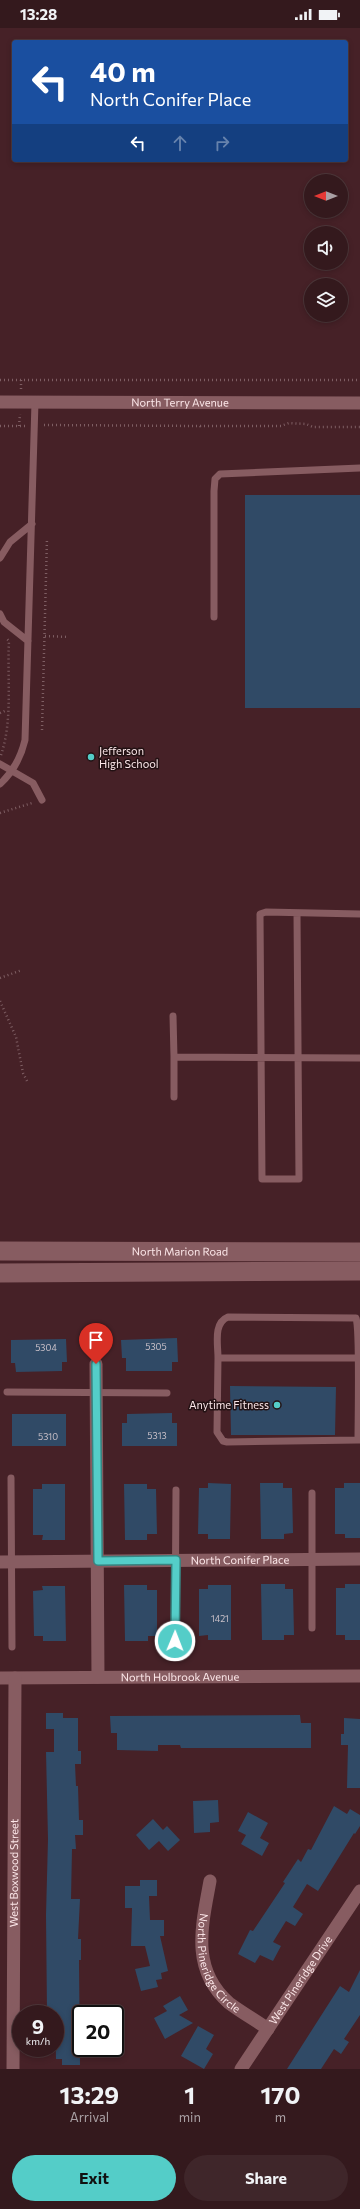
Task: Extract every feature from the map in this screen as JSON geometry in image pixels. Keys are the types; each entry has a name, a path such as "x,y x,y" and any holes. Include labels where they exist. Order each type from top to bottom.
{"main road":[{"name":"North Marion Road","path":"0,1251 360,1252"},
{"name":"North Marion Road","path":"0,1273 360,1271"}],"street":[{"name":"North Terry Avenue","path":"0,402 360,403"},
{"path":"96,1364 98,1678"},
{"name":"North Conifer Place","path":"6,1562 360,1558"},
{"name":"North Holbrook Avenue","path":"0,1678 360,1676"},
{"name":"West Boxwood Street","path":"13,2069 15,1678"},
{"name":"North Pineridge Circle","path":"210,1882 200,1932 203,1959 208,1973 214,1985 229,2003 268,2029"},
{"name":"West Pineridge Drive","path":"241,2069 360,1891"}],"lane":[{"path":"0,784 12,771 22,754 25,740 35,402"},
{"path":"214,618 215,479 220,474 360,468"},
{"path":"0,558 10,542 32,524"},
{"path":"0,614 4,622 28,641"},
{"path":"0,764 33,783 42,800"},
{"path":"297,913 300,1179 262,1179 260,914 266,912 360,914"},
{"path":"173,1016 174,1097"},
{"path":"174,1057 360,1058"},
{"path":"298,1316 356,1318 360,1330 359,1358 359,1440 227,1442 223,1440 217,1432 218,1328 223,1319 228,1317 298,1316"},
{"path":"218,1358 359,1358"},
{"path":"7,1392 167,1393"},
{"path":"11,1478 6,1562 12,1647"},
{"path":"175,1641 176,1490"},
{"path":"312,1493 314,1559 312,1628"}],"path":[{"path":"0,380 360,380"},
{"path":"0,426 200,427 281,426 289,423 306,424 313,427 360,427"},
{"path":"23,434 24,426"},
{"path":"42,730 47,538"},
{"path":"0,756 5,742 7,710 9,641 6,636"},
{"path":"44,636 69,637"},
{"path":"0,712 7,710"},
{"path":"0,813 42,800"},
{"path":"0,978 22,970"},
{"path":"0,1001 16,1037 23,1073 27,1081"}],"building":[{"path":"245,495 360,495 360,708 245,708"},
{"path":"177,1338 178,1362 172,1362 172,1371 126,1371 126,1358 122,1358 121,1340"},
{"path":"66,1339 67,1362 62,1362 62,1371 16,1372 15,1363 11,1363 11,1340"},
{"path":"230,1386 336,1387 335,1435 231,1435"},
{"path":"172,1413 172,1423 177,1423 177,1446 122,1446 122,1423 127,1423 127,1414"},
{"path":"12,1414 66,1414 66,1446 12,1446"},
{"path":"208,1483 231,1484 230,1539 208,1539 208,1534 198,1534 199,1488 208,1488"},
{"path":"260,1483 283,1483 283,1488 292,1488 293,1533 284,1534 284,1539 261,1539"},
{"path":"344,1483 360,1483 360,1538 345,1538 345,1534 335,1534 335,1488 344,1488"},
{"path":"42,1484 65,1484 65,1540 42,1540 43,1535 33,1535 33,1489 42,1489"},
{"path":"124,1484 147,1484 147,1489 156,1489 157,1534 147,1534 147,1540 125,1540"},
{"path":"261,1584 285,1584 285,1589 293,1589 294,1635 284,1635 284,1640 262,1640"},
{"path":"345,1584 360,1584 360,1640 345,1640 345,1635 336,1635 336,1588 345,1588"},
{"path":"124,1585 147,1585 147,1590 157,1590 157,1636 148,1636 148,1641 125,1641"},
{"path":"208,1585 231,1585 231,1640 208,1640 208,1635 199,1636 199,1589 208,1589"},
{"path":"42,1586 65,1586 66,1641 43,1641 43,1636 34,1636 33,1591 43,1590"},
{"path":"46,1713 63,1713 63,1718 78,1718 78,1751 81,1751 81,1764 75,1764 76,1786 78,1786 79,1820 83,1820 83,1835 75,1835 76,1849 72,1849 71,1899 80,1899 78,1939 81,1939 81,1960 79,1960 79,2005 72,2005 72,2057 80,2057 80,2065 62,2065 62,2059 56,2059 56,2057 64,2057 64,2005 47,2005 46,1915 48,1839 46,1752 54,1752 54,1729 46,1729"},
{"path":"300,1715 301,1723 311,1723 311,1748 181,1748 180,1745 158,1745 158,1751 117,1750 117,1733 111,1733 110,1716"},
{"path":"344,1718 360,1719 360,1788 347,1788 348,1745 341,1745 341,1734 344,1734"},
{"path":"218,1800 219,1822 210,1823 210,1832 194,1833 193,1801"},
{"path":"334,1806 347,1814 350,1809 360,1815 360,1826 355,1834 354,1833 318,1891 307,1884 293,1907 303,1914 295,1926 286,1921 273,1942 281,1946 273,1961 260,1955 255,1963 238,1954 250,1930 253,1931 285,1883 283,1882 298,1859 301,1862 308,1849 311,1850"},
{"path":"248,1812 268,1823 260,1838 269,1843 262,1856 241,1844 246,1835 238,1831"},
{"path":"153,1819 163,1830 167,1826 180,1840 168,1851 159,1841 149,1850 136,1835"},
{"path":"140,1880 157,1880 157,1896 149,1896 150,1920 164,1920 164,1936 160,1936 168,1971 161,1973 162,1979 156,1980 158,1987 141,1991 135,1969 150,1966 145,1946 131,1946 132,1908 125,1908 125,1886 140,1886"},
{"path":"360,1970 360,2015 344,2039 349,2042 341,2054 334,2049 321,2069 287,2069 340,1986 349,1992"},
{"path":"180,1996 188,2010 179,2015 193,2023 165,2039 154,2018 167,2011 163,2006"},
{"path":"198,2026 214,2035 206,2049 213,2054 204,2069 181,2056"}],"place":[{"name":"Jefferson High School","path":"91,757"},
{"name":"Anytime Fitness","path":"277,1405"}],"route":[{"path":"96,1364 98,1561 176,1560 175,1641"}]}
